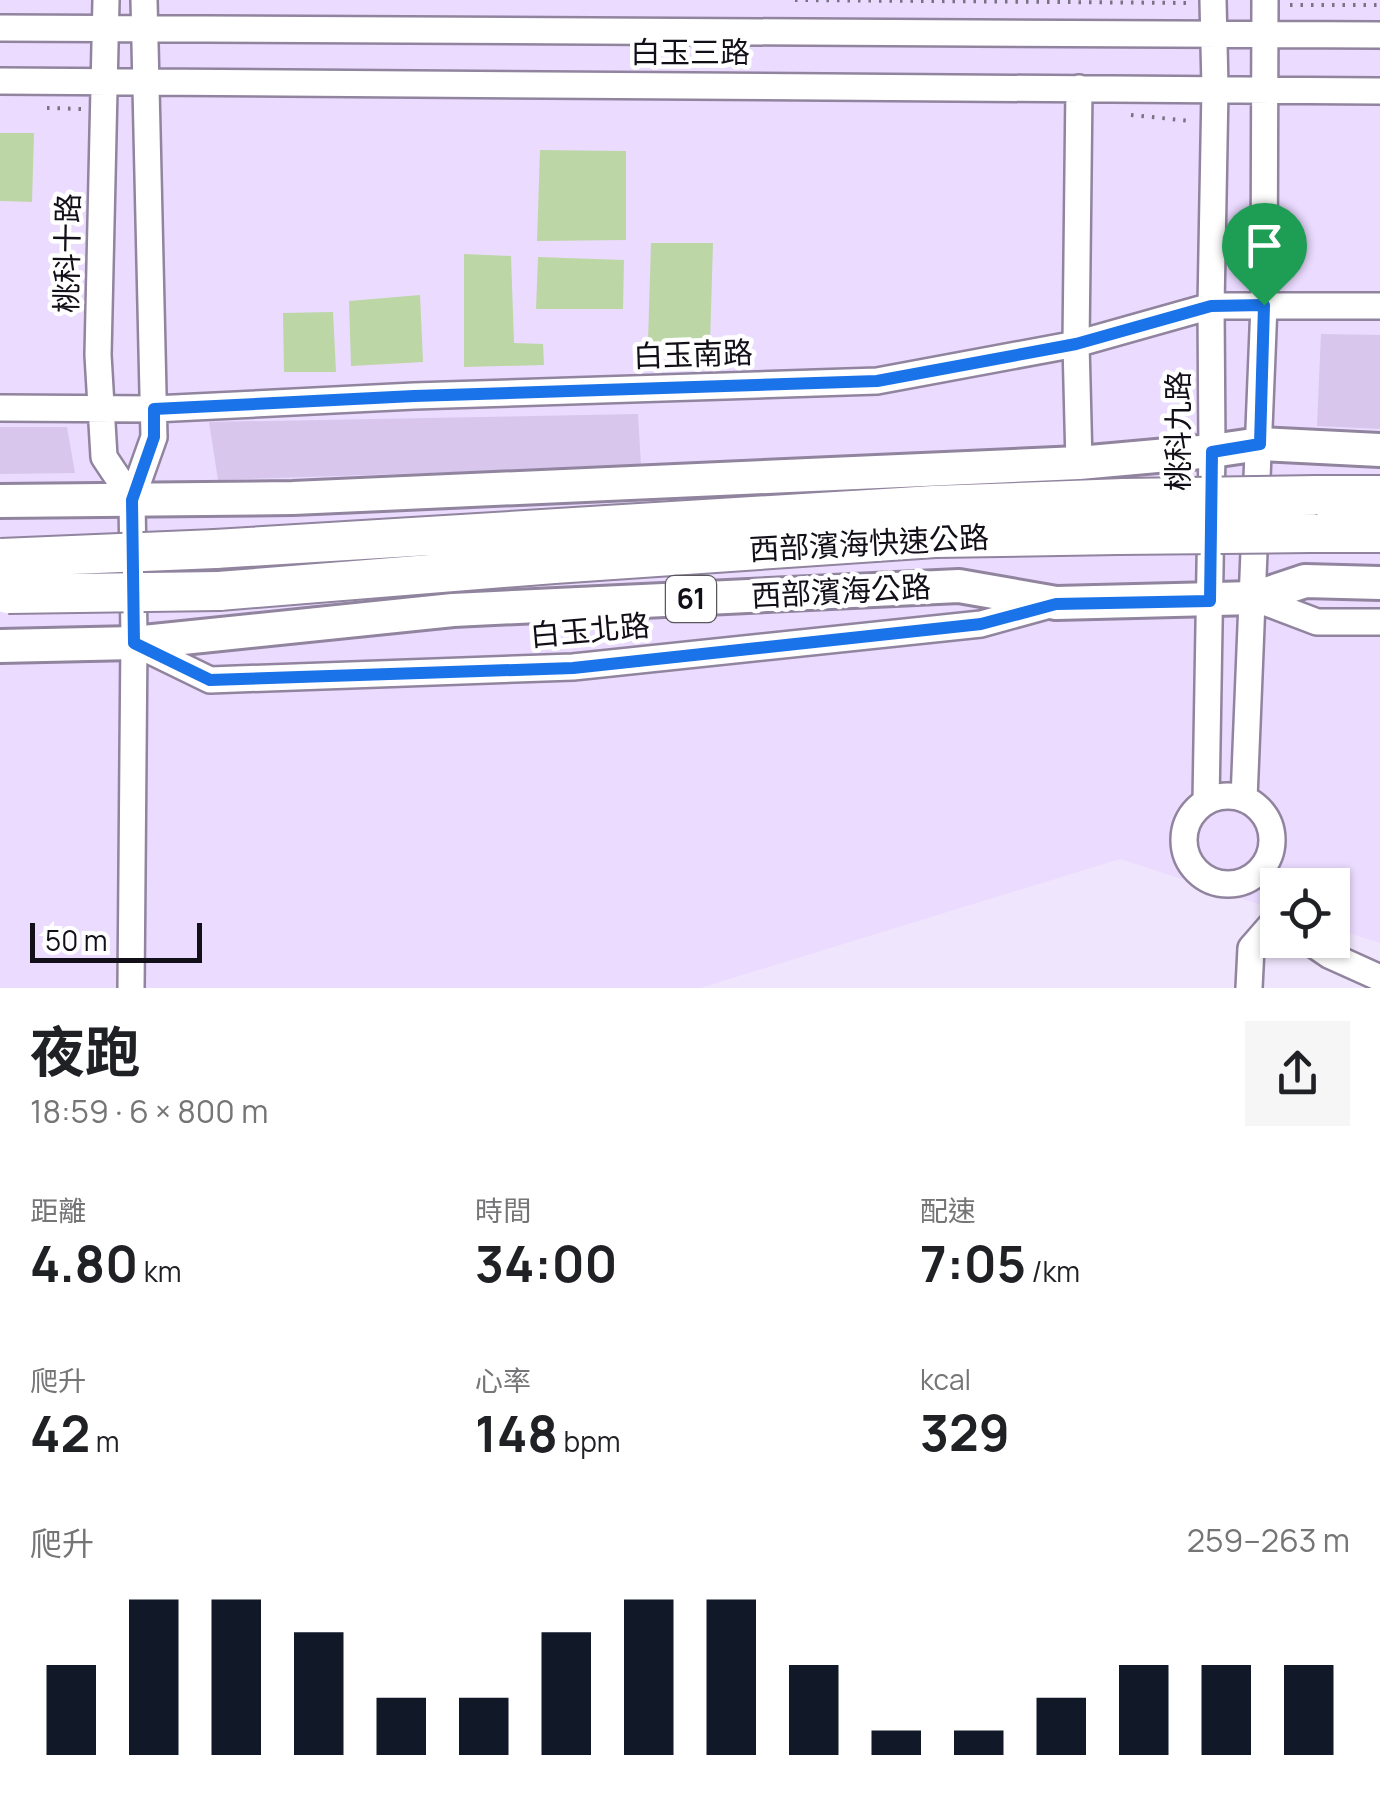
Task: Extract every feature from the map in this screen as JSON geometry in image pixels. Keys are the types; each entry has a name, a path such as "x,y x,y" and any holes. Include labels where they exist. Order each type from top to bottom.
{"highway":[{"name":"西部濱海快速公路","path":"2,576 215,549 934,505 1380,495"},
{"name":"西部濱海快速公路","path":"2,576 219,591 935,538 1380,532"}],"main road":[{"path":"0,501 293,498 1079,464 1260,444 1380,450"},
{"name":"西部濱海公路","path":"0,646 134,643 452,610 960,586 1056,604 1210,601 1254,598 1305,581 1380,583"}],"street":[{"name":"桃科十路","path":"106,0 98,355 104,456 132,500"},
{"path":"131,988 132,500 154,437 144,0"},
{"name":"桃科九路","path":"1206,802 1213,2"},
{"path":"1244,799 1264,305 1265,2"},
{"name":"白玉三路","path":"0,28 1380,35"},
{"name":"白玉三路","path":"0,81 1380,91"},
{"path":"1078,88 1079,464"},
{"name":"白玉南路","path":"0,408 154,409 877,381 1076,344 1211,306 1380,306"},
{"path":"1254,598 1317,622 1380,622"},
{"name":"白玉北路","path":"134,643 210,680 573,668 981,624 1056,604"},
{"path":"1260,878 1231,884 1217,882 1192,866 1184,838 1194,811 1218,797 1232,796 1257,806 1272,832 1269,868"},
{"path":"1249,988 1251,948 1260,938"},
{"path":"1336,958 1380,978"}],"path":[{"path":"796,0 1213,2"},
{"path":"1265,2 1380,5"}],"shaded area":[{"path":"0,0 1380,0 1380,943 1350,933 1350,868 1260,868 1260,904 1120,859 700,988 0,988"},
{"path":"1321,334 1380,335 1380,429 1317,426"},
{"path":"638,414 641,466 218,480 209,422"},
{"path":"0,427 67,427 75,473 0,474"}],"building":[{"path":"0,133 34,133 32,202 0,201"},
{"path":"540,150 626,151 626,240 537,241"},
{"path":"651,243 713,243 710,343 648,342"},
{"path":"464,254 511,256 514,343 543,344 544,365 464,367"},
{"path":"538,257 624,260 623,309 536,309"},
{"path":"420,295 423,362 351,366 349,301"},
{"path":"333,312 336,372 284,372 283,313"}],"route":[{"path":"1264,305 1260,444 1212,452 1210,601 1056,604 981,624 573,668 210,680 134,643 132,500 154,437 154,409 877,381 1076,344 1211,306 1264,305"}]}
